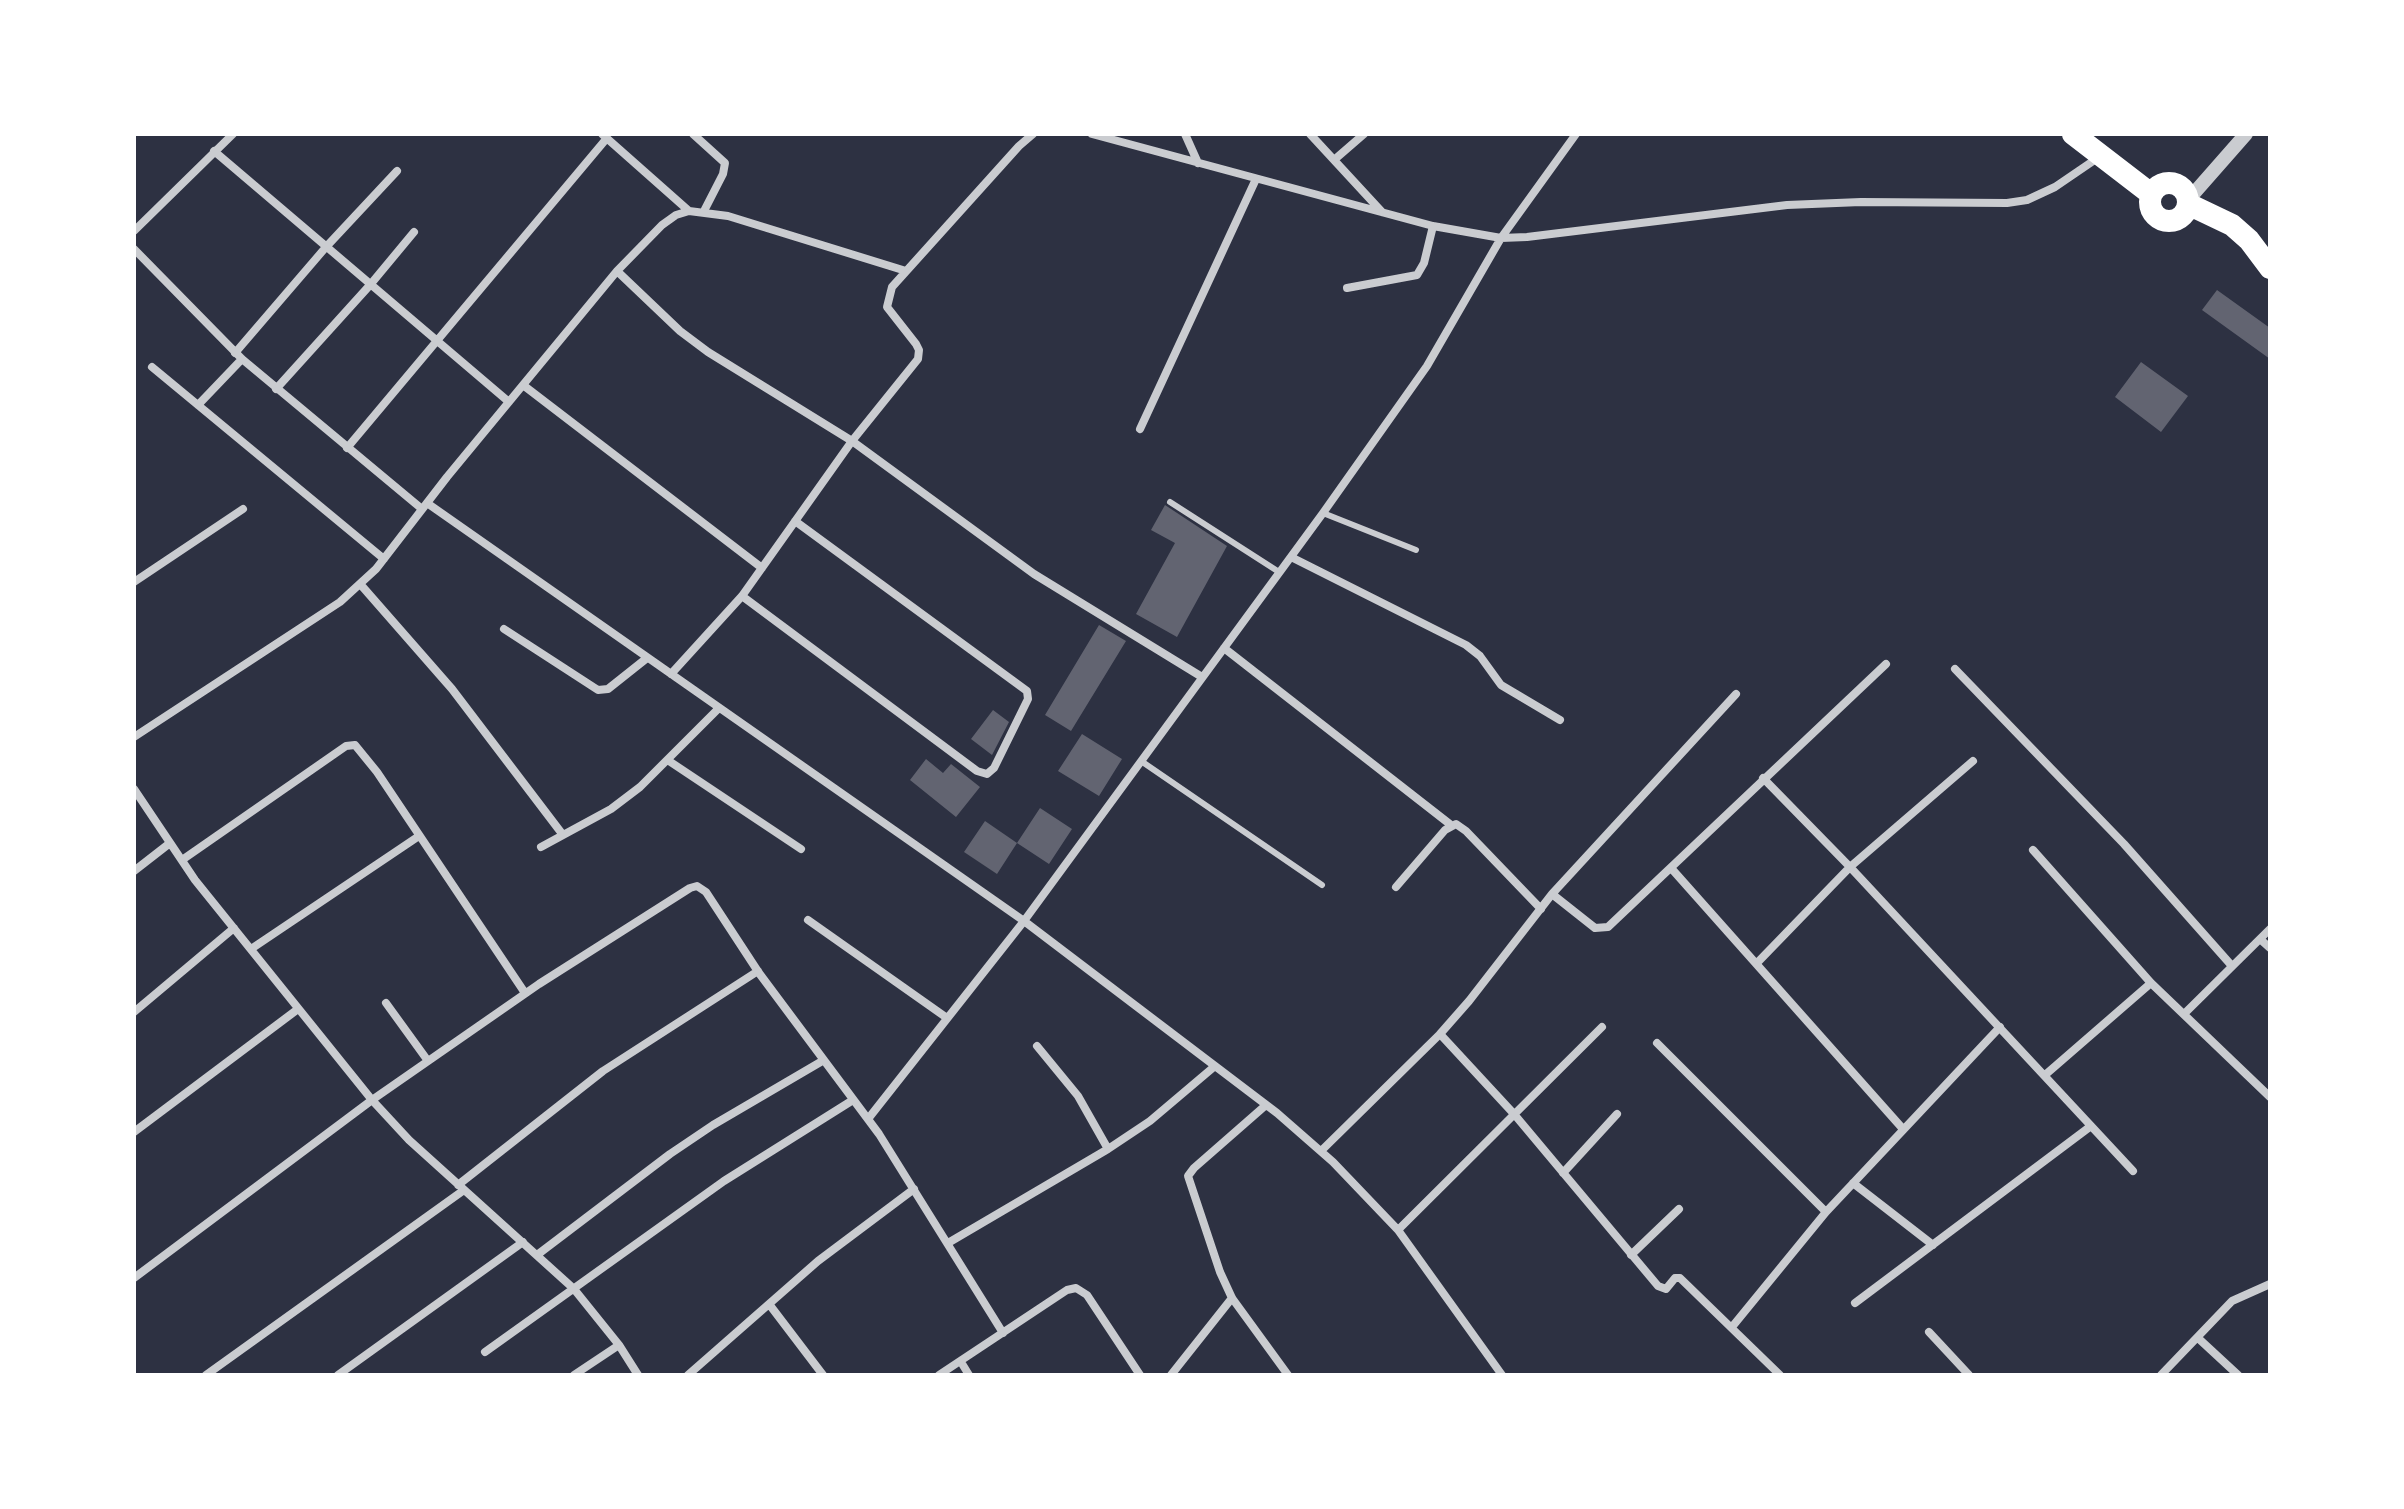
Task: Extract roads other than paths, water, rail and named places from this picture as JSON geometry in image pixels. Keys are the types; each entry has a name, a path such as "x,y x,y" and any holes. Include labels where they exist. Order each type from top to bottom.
{"highway":[{"path":"2073,134 2151,194 2149,204 2160,220 2180,218 2188,202 2232,225 2249,240 2270,268"}],"street":[{"path":"134,231 233,134"},
{"path":"693,134 725,163 723,174 704,211"},
{"path":"671,674 742,596 852,441 919,355 916,344 887,307 892,287 1033,134"},
{"path":"1092,134 1433,226 1501,238 1787,205 2007,203 2041,195 2100,156"},
{"path":"1185,134 1198,163"},
{"path":"1310,134 1382,212"},
{"path":"1334,160 1364,134"},
{"path":"868,1119 1024,921 1323,513 1427,366 1501,238 1576,134"},
{"path":"2188,202 2246,134"},
{"path":"347,448 605,136 689,211"},
{"path":"214,151 509,402"},
{"path":"198,405 326,247 397,171"},
{"path":"1140,429 1256,179"},
{"path":"134,737 340,602 361,585 617,271 676,215 704,211 728,216 906,271"},
{"path":"1347,288 1417,275 1424,263 1433,226"},
{"path":"276,389 414,232"},
{"path":"134,249 238,356 347,448 424,506 1024,921 1266,1105 1353,1181 1398,1230 1502,1375"},
{"path":"617,271 699,346 852,441 1034,574 1202,677"},
{"path":"152,367 384,559"},
{"path":"523,385 762,568"},
{"path":"134,582 243,509"},
{"path":"742,596 977,771 987,774 994,768 1028,699 1027,691 795,521"},
{"path":"1291,557 1466,645 1480,656 1501,685 1560,720"},
{"path":"361,585 452,689 563,835"},
{"path":"504,629 598,690 614,685 647,658"},
{"path":"1224,648 1451,825 1460,826 1541,909"},
{"path":"1552,894 1599,930 1608,927 1886,664"},
{"path":"1955,669 2124,844 2232,966"},
{"path":"1321,1151 1440,1034 1552,894 1736,694"},
{"path":"541,847 611,809 640,787 719,708"},
{"path":"182,860 350,744 362,751 525,993"},
{"path":"669,761 801,849"},
{"path":"1757,963 1850,867 1973,761"},
{"path":"1763,778 2133,1171"},
{"path":"134,789 182,860 234,928 372,1100 409,1140 574,1289 619,1345 638,1375"},
{"path":"1396,887 1451,825"},
{"path":"251,949 419,836"},
{"path":"134,871 170,843"},
{"path":"2033,850 2151,983 2270,1097"},
{"path":"1671,868 1903,1129"},
{"path":"134,1278 372,1100 525,993 694,886 706,892 758,971 868,1119 1003,1333"},
{"path":"808,920 947,1018"},
{"path":"134,1012 234,928"},
{"path":"2184,1014 2270,929"},
{"path":"2260,939 2270,948"},
{"path":"206,1375 461,1187 603,1071 758,971"},
{"path":"2045,1075 2151,983"},
{"path":"386,1003 428,1061"},
{"path":"134,1132 298,1009"},
{"path":"1398,1230 1602,1027"},
{"path":"1732,1327 1826,1212 2000,1027"},
{"path":"1440,1034 1514,1114 1661,1288 1666,1289 1675,1278 1680,1278 1780,1375"},
{"path":"1657,1043 1826,1212"},
{"path":"1037,1046 1078,1096 1108,1149"},
{"path":"537,1255 670,1154 824,1060"},
{"path":"948,1243 1108,1149 1150,1121 1215,1066"},
{"path":"485,1352 724,1181 853,1100"},
{"path":"1266,1105 1188,1176 1220,1272 1232,1298 1288,1375"},
{"path":"1563,1173 1617,1114"},
{"path":"1855,1303 2091,1126"},
{"path":"1853,1183 1933,1245"},
{"path":"688,1375 818,1261 914,1189"},
{"path":"1631,1255 1679,1209"},
{"path":"338,1375 523,1242"},
{"path":"2161,1375 2232,1301 2270,1284"},
{"path":"939,1375 1067,1290 1079,1289 1087,1295 1140,1375"},
{"path":"1171,1375 1232,1298"},
{"path":"769,1304 823,1375"},
{"path":"1929,1332 1969,1375"},
{"path":"2198,1338 2238,1375"},
{"path":"574,1375 619,1345"},
{"path":"961,1362 969,1375"}],"lane":[{"path":"1170,502 1279,572"},
{"path":"1323,513 1416,550"},
{"path":"1141,761 1322,885"}]}
